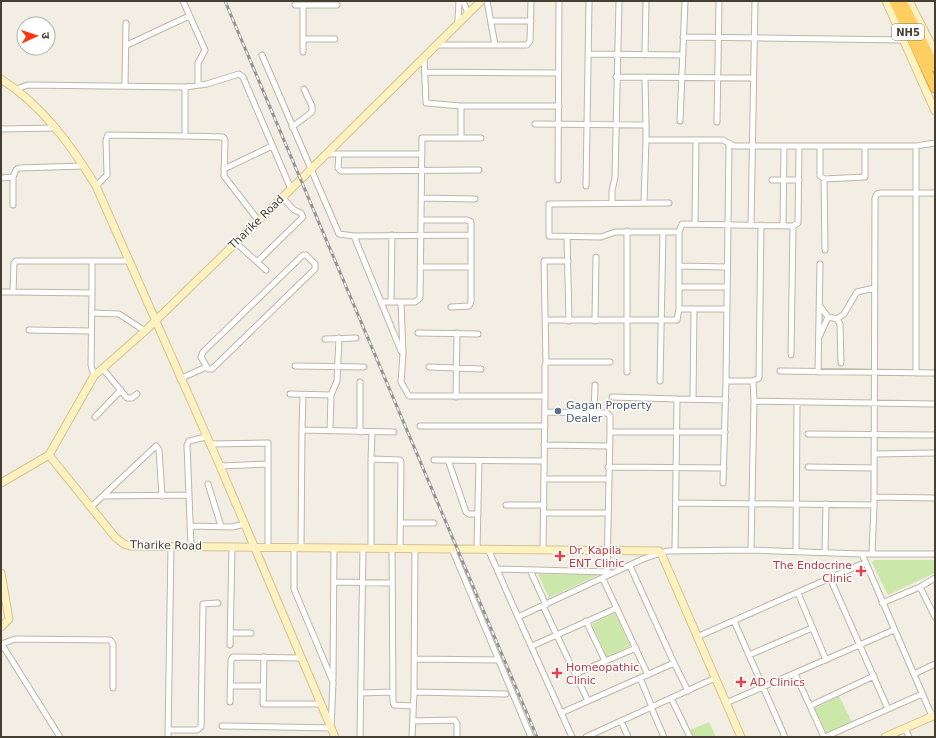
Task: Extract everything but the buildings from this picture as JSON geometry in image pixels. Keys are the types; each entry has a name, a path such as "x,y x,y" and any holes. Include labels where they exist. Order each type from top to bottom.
{"highway":[{"name":"NH5","path":"894,1 928,59 935,68"},
{"name":"NH5","path":"902,1 928,59 935,88"}],"street":[{"path":"183,1 205,50 197,66 198,86"},
{"path":"458,21 459,1"},
{"path":"464,1 468,13"},
{"name":"Tharike Road","path":"481,1 458,21 436,45 291,189 156,320 94,376 49,455 115,537 124,544 255,548 656,550 661,553"},
{"path":"487,1 495,45"},
{"path":"436,45 529,44 531,1"},
{"path":"558,180 559,1"},
{"path":"586,186 589,1"},
{"path":"612,202 612,190 615,180 616,77 619,1"},
{"path":"646,1 646,55"},
{"path":"680,121 684,1"},
{"path":"717,122 719,1"},
{"path":"751,224 755,1"},
{"path":"886,1 903,40 928,59"},
{"path":"909,1 928,59 935,111"},
{"path":"296,5 319,3 337,5"},
{"path":"303,5 303,52"},
{"path":"127,45 189,16"},
{"path":"491,21 531,22"},
{"path":"125,85 127,45 126,23"},
{"path":"683,37 903,40"},
{"path":"303,39 336,39"},
{"path":"588,54 683,55"},
{"path":"262,55 337,232 341,236 471,235"},
{"path":"424,57 426,103 461,106 559,106"},
{"path":"424,72 558,73"},
{"path":"16,89 28,85 125,85 185,87 215,82 236,74 241,75 291,189"},
{"path":"616,77 753,78"},
{"path":"644,202 646,140 645,78"},
{"path":"1,79 16,89 56,128 84,166 96,186 156,320 180,379 220,466 335,737"},
{"path":"184,136 185,87"},
{"path":"292,127 312,112 312,106 304,89"},
{"path":"461,106 461,137"},
{"path":"535,124 646,125"},
{"path":"1,130 56,128"},
{"path":"96,186 107,175 106,140 108,135 224,137 224,169 226,179 258,220"},
{"path":"381,302 419,301 422,138 481,138"},
{"path":"646,140 723,140 729,145 752,146 916,146 935,143"},
{"path":"695,224 696,140"},
{"path":"723,483 726,400 729,145"},
{"path":"224,169 272,146"},
{"path":"784,146 784,226"},
{"path":"545,320 677,320 679,309 679,232 682,224 751,224 793,226 798,223 799,146"},
{"path":"820,146 820,176 824,179 825,250"},
{"path":"824,179 864,177 865,146"},
{"path":"916,146 916,373"},
{"path":"325,154 421,154"},
{"path":"339,154 338,168 340,171 422,172 479,170"},
{"path":"13,205 13,177 16,170 19,168 84,166"},
{"path":"1,178 13,177"},
{"path":"772,180 799,180"},
{"path":"872,554 874,504 875,196 882,193 935,193"},
{"path":"257,262 303,217 302,212 294,210 282,197"},
{"path":"421,198 475,199"},
{"path":"669,203 612,202 590,205 549,204 549,236 602,237 614,232 679,232"},
{"path":"421,220 469,220 471,222 470,304 451,307"},
{"path":"726,381 754,381 759,378 761,225"},
{"path":"792,355 793,226"},
{"path":"627,232 627,372"},
{"path":"660,381 663,232"},
{"path":"391,302 392,235"},
{"path":"354,236 403,354"},
{"path":"567,237 569,321"},
{"path":"235,242 266,270"},
{"path":"306,255 315,264 315,269 212,369 209,370 206,366 201,357 203,352 302,256 306,255"},
{"path":"595,321 596,257"},
{"path":"13,292 15,261 129,261"},
{"path":"543,550 546,363 544,261 568,261"},
{"path":"92,262 91,365 94,376"},
{"path":"818,372 820,264"},
{"path":"679,266 727,267"},
{"path":"420,267 471,267"},
{"path":"679,287 727,287"},
{"path":"836,319 844,314 857,292 864,289 874,288"},
{"path":"1,292 92,293"},
{"path":"401,302 403,354 401,382 408,396 545,396"},
{"path":"819,305 828,317 836,319 840,324 841,363"},
{"path":"679,309 727,309"},
{"path":"693,399 694,309"},
{"path":"92,313 116,313 145,330"},
{"path":"818,338 828,317"},
{"path":"28,330 91,331"},
{"path":"418,332 478,334"},
{"path":"456,397 457,333"},
{"path":"330,431 331,395 337,381 339,338"},
{"path":"325,339 356,338"},
{"path":"546,363 610,362"},
{"path":"180,379 206,366"},
{"path":"294,366 364,367"},
{"path":"429,368 481,369"},
{"path":"103,369 129,399 137,394"},
{"path":"780,371 935,373"},
{"path":"751,550 754,381"},
{"path":"360,382 360,432"},
{"path":"594,412 595,385"},
{"path":"95,417 121,390"},
{"path":"290,394 331,395"},
{"path":"303,395 298,548 294,589 333,682"},
{"path":"612,397 726,400"},
{"path":"675,551 677,399"},
{"path":"754,401 797,403 935,404"},
{"path":"796,552 797,403"},
{"path":"545,412 594,412 609,414 610,432 608,467 607,572"},
{"path":"420,426 545,426"},
{"path":"302,430 394,432"},
{"path":"371,548 372,432"},
{"path":"610,432 725,432"},
{"path":"808,434 874,436 934,435"},
{"path":"191,546 187,443 192,440 208,440 266,442 268,445 268,548"},
{"path":"544,445 609,446"},
{"path":"91,507 156,446 159,450 162,496"},
{"path":"874,454 935,453"},
{"path":"1,483 49,455"},
{"path":"371,460 401,461 400,548"},
{"path":"434,460 479,462 544,461"},
{"path":"448,460 466,512 469,514 478,514"},
{"path":"477,550 479,462"},
{"path":"220,466 268,464"},
{"path":"608,467 724,468"},
{"path":"808,467 874,468"},
{"path":"544,479 608,479"},
{"path":"208,484 221,526"},
{"path":"103,496 189,495"},
{"path":"874,497 935,498"},
{"path":"676,503 874,504"},
{"path":"825,552 826,504"},
{"path":"506,505 544,505"},
{"path":"544,513 608,513"},
{"path":"401,523 434,523"},
{"path":"190,526 232,527 245,524"},
{"path":"168,737 171,546"},
{"path":"230,645 232,547"},
{"path":"331,728 333,682 334,548"},
{"path":"360,737 363,548"},
{"path":"392,548 392,692 394,705 414,706"},
{"path":"412,737 414,706 415,548"},
{"path":"452,549 500,660 531,737"},
{"path":"488,550 572,737"},
{"path":"518,617 661,553 675,551 751,550 862,554 935,554"},
{"path":"661,553 741,737"},
{"path":"862,554 864,563 922,694 934,715 885,737"},
{"path":"698,637 864,563"},
{"path":"630,566 688,691"},
{"path":"497,569 616,572"},
{"path":"530,570 557,634 588,701"},
{"path":"1,573 8,617 8,620 1,627"},
{"path":"830,578 861,645 888,709"},
{"path":"882,603 920,587 935,578"},
{"path":"603,579 648,675"},
{"path":"334,582 392,583"},
{"path":"920,587 935,617"},
{"path":"798,592 826,660"},
{"path":"168,730 200,729 201,727 203,604 218,603"},
{"path":"532,646 617,608"},
{"path":"586,621 605,661"},
{"path":"734,621 785,737"},
{"path":"749,655 812,628"},
{"path":"726,703 894,630"},
{"path":"230,633 251,633"},
{"path":"60,737 2,643 15,639 110,640 113,644 113,688"},
{"path":"576,674 636,648"},
{"path":"230,702 231,660 233,657 301,658"},
{"path":"264,657 262,702 264,705 321,704"},
{"path":"414,659 500,660"},
{"path":"561,713 674,663"},
{"path":"914,674 935,664"},
{"path":"795,674 824,737 922,694"},
{"path":"810,706 874,676"},
{"path":"640,678 664,737"},
{"path":"586,737 594,735 715,678"},
{"path":"231,686 263,686"},
{"path":"361,693 392,692"},
{"path":"414,692 506,694"},
{"path":"671,698 690,737"},
{"path":"413,720 455,720 457,724 457,737"},
{"path":"621,721 628,737"},
{"path":"222,726 331,728"},
{"path":"905,728 909,737"}],"green space":[{"path":"874,560 935,560 935,573 888,595 872,563"},
{"path":"538,574 598,575 549,598"},
{"path":"615,613 630,646 607,657 592,624"},
{"path":"839,696 852,722 827,734 814,709"},
{"path":"709,722 716,737 693,737 690,730"}],"railway":[{"path":"225,1 537,737"}],"place":[{"name":"Gagan Property Dealer","path":"558,411"},
{"name":"Dr. Kapila ENT Clinic","path":"560,556"},
{"name":"The Endocrine Clinic","path":"861,571"},
{"name":"Homeopathic Clinic","path":"557,673"},
{"name":"AD Clinics","path":"741,682"}]}
